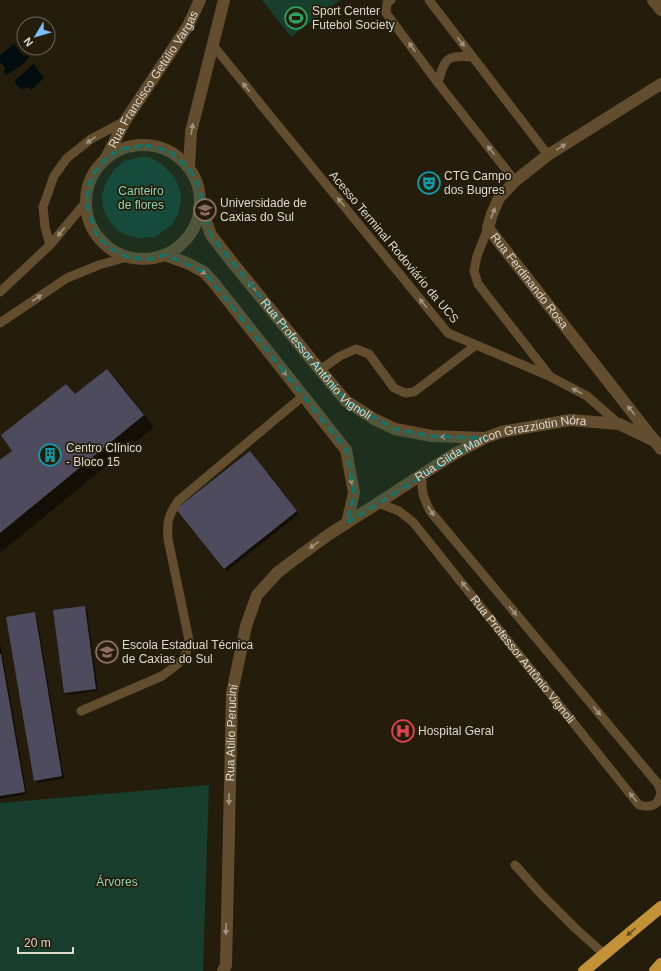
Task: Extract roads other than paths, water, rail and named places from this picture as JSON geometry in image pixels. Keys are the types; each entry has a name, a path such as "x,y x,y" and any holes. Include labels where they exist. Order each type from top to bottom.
{"highway":[{"path":"584,971 661,907"},
{"path":"655,971 661,964"}],"street":[{"name":"Rua Francisco Getúlio Vargas","path":"106,158 125,121 188,26 200,0"},
{"path":"189,168 191,132 224,0"},
{"path":"653,0 661,10"},
{"name":"Rua Ferdinando Rosa","path":"659,442 488,228 499,198 515,181 548,155 661,84"},
{"path":"145,144 170,151 189,168 198,184 200,202 196,224 184,243 165,255 146,260 127,257 109,248 96,234 88,219 86,202 88,186 95,171 106,158 120,149 145,144"},
{"name":"Rua Professor Antônio Vignoli","path":"200,202 212,234 232,262 346,401 374,419 395,429 432,436 484,438"},
{"path":"165,255 187,263 204,272 346,450 354,493 347,523"},
{"name":"Rua Gilda Marcon Grazziotin Nóra","path":"347,523 456,452 484,438 501,432 570,420 619,424 659,442"},
{"name":"Rua Atilio Perucini","path":"226,969 232,693 246,626 257,595 278,572 309,548 347,523"}],"lane":[{"path":"391,0 387,3 386,13 438,83 515,181"},
{"path":"429,0 548,155"},
{"name":"Acesso Terminal Rodoviário da UCS","path":"212,44 448,333 549,376 587,396 619,424"},
{"path":"438,83 445,62 451,57 472,57"},
{"path":"50,245 45,227 43,208 54,176 67,158 91,139 125,121"},
{"path":"0,292 50,245 86,202"},
{"path":"488,228 474,271 478,284 549,376"},
{"path":"0,322 67,278 99,264 127,257"},
{"path":"320,370 340,356 356,349 369,354 394,388 405,393 414,392 476,345"},
{"path":"81,711 162,676 182,660 186,653 189,640 168,539 168,517 178,501 303,396"},
{"name":"Rua Professor Antônio Vignoli","path":"378,503 399,511 413,522 639,805 647,807 654,805 659,800 661,793 658,784 430,511 421,487 422,474"},
{"path":"515,865 575,928 604,954"}],"place":[{"name":"Sport Center Futebol Society","path":"296,18"},
{"name":"CTG Campo dos Bugres","path":"429,183"},
{"name":"Universidade de Caxias do Sul","path":"205,210"},
{"name":"Centro Clínico - Bloco 15","path":"50,455"},
{"name":"Escola Estadual Técnica de Caxias do Sul","path":"107,652"},
{"name":"Hospital Geral","path":"403,731"}],"park label":[{"name":"Canteiro de flores","path":"141,198"},
{"name":"Árvores","path":"117,882"}]}
